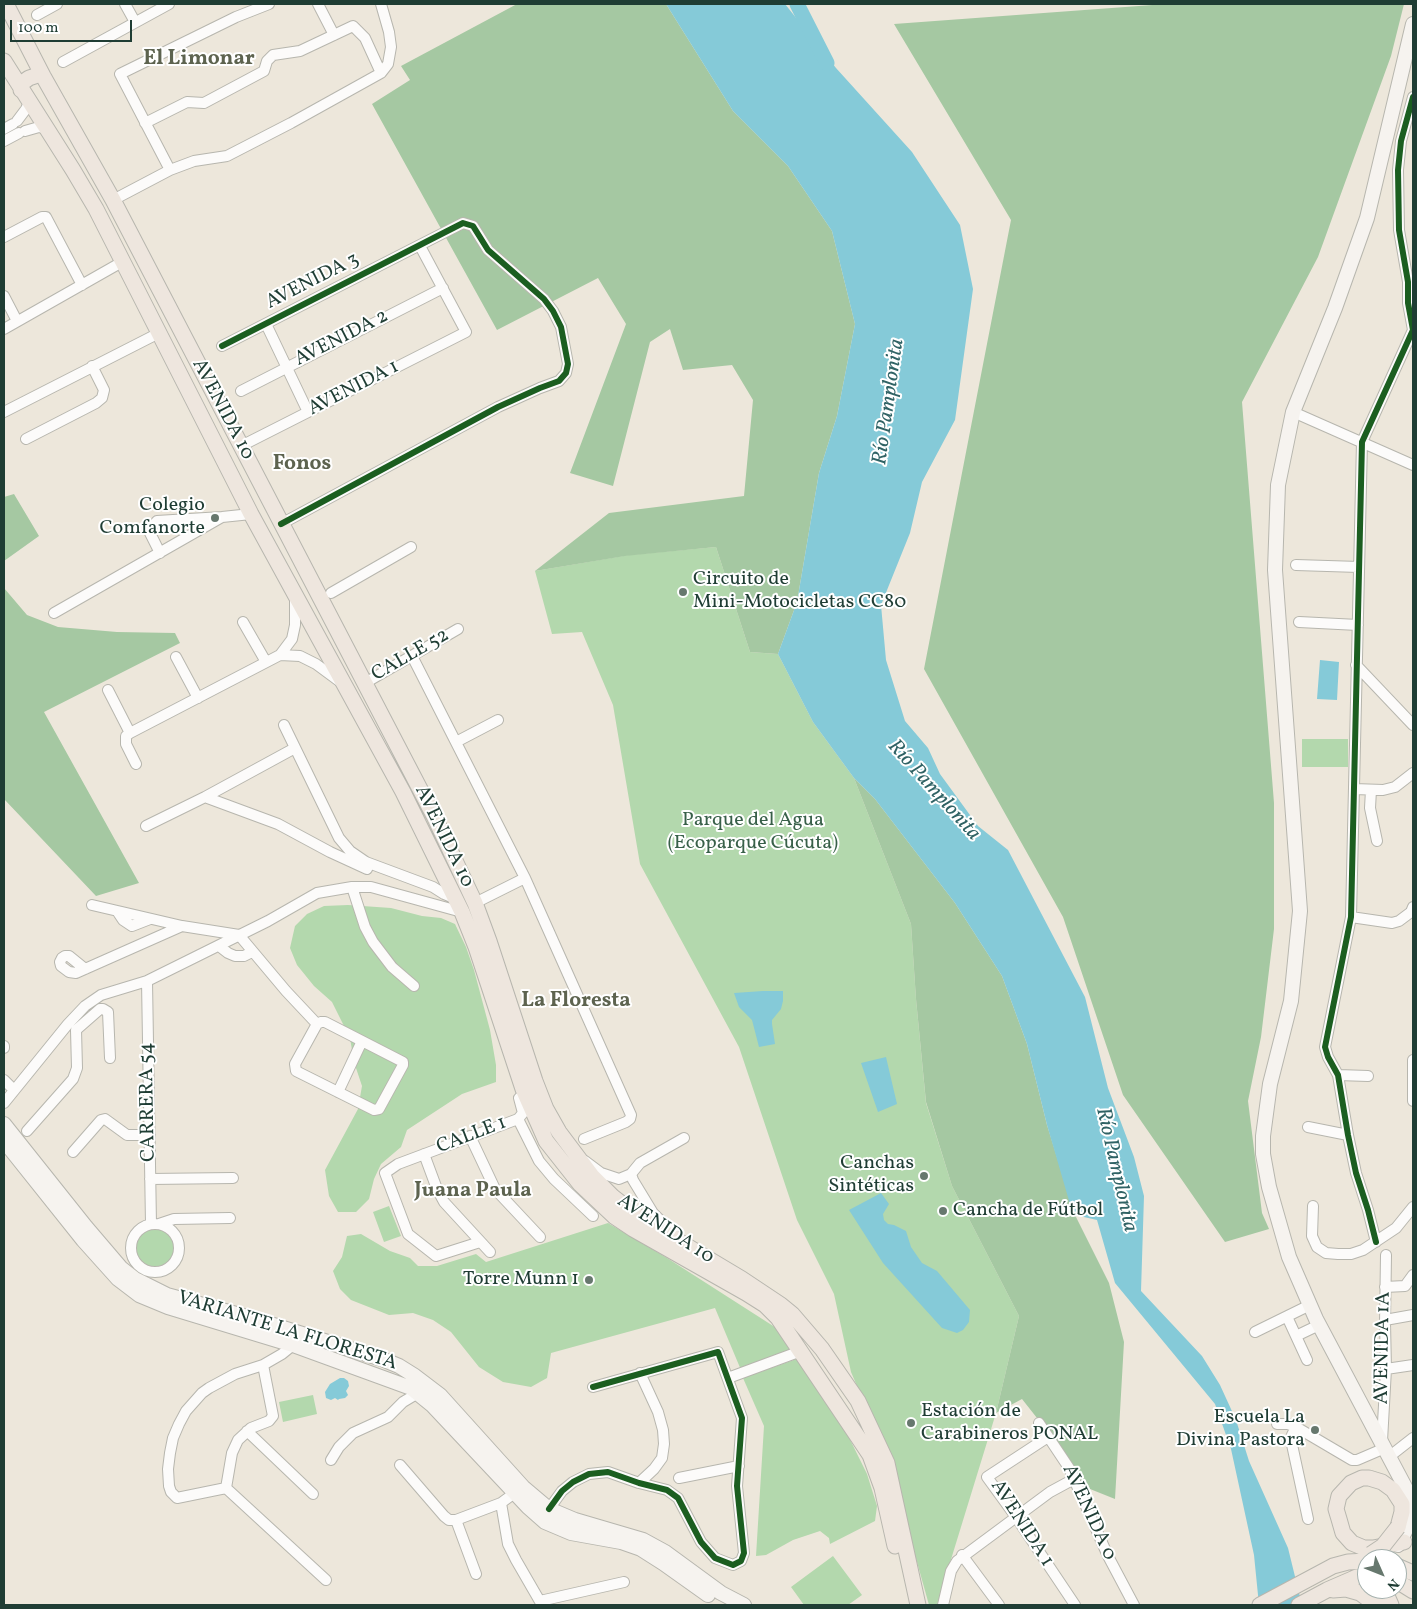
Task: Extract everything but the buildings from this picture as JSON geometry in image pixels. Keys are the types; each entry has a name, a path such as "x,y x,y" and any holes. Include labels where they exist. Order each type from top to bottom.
{"main road":[{"name":"AVENIDA 10","path":"6,4 43,76 112,200 310,579 327,598 333,623 434,816 476,903 546,1109 572,1152 613,1197 640,1218 742,1278 781,1305 806,1329 858,1401 888,1463 890,1499 907,1605"},
{"path":"1383,1546 1398,1527 1402,1512 1402,1504 1393,1490 1382,1482 1362,1478 1351,1484 1339,1496 1336,1509 1343,1533 1352,1543 1364,1548 1383,1546 1404,1543 1410,1522 1410,1496 1319,1325 1289,1257 1269,1187 1263,1136 1269,1090 1291,1001 1300,911 1275,570 1278,485 1293,412 1335,308 1367,218 1413,24"},
{"path":"5,63 13,66 21,62 27,56 29,48"},
{"name":"AVENIDA 10","path":"5,63 20,90 47,129 96,209 252,514 402,792 443,873 454,902 476,947 525,1093 546,1142 580,1184 633,1229 746,1293 765,1305 778,1318 870,1455 890,1499 918,1605"},
{"path":"20,90 22,83 29,78 38,75 43,76"},
{"path":"306,615 316,612 327,598"},
{"path":"318,636 333,623"},
{"name":"VARIANTE LA FLORESTA","path":"4,1124 29,1164 83,1240 118,1279 139,1296 168,1307 382,1358 416,1376 440,1395 545,1522 571,1533 621,1542 641,1550 724,1605"},
{"name":"VARIANTE LA FLORESTA","path":"4,1141 29,1164"},
{"name":"VARIANTE LA FLORESTA","path":"273,1332 293,1344 386,1378 418,1392 519,1490 549,1508 575,1520 643,1540 665,1552 721,1593 744,1605"},
{"path":"1260,1605 1333,1566 1357,1562"},
{"path":"1299,1605 1326,1590 1357,1577"},
{"path":"1326,1590 1346,1589 1386,1602"}],"street":[{"path":"37,15 57,4"},
{"path":"125,4 135,22"},
{"path":"63,62 169,4"},
{"path":"170,170 120,74 269,4"},
{"path":"318,4 334,35"},
{"path":"112,200 170,170 194,161 227,156 381,73 390,60 391,47 381,4"},
{"path":"145,123 187,102 204,103 264,72 267,61 273,55 300,51 353,26 365,38 381,73"},
{"path":"1376,1242 1356,1173 1338,1075 1328,1057 1326,1047 1351,917 1362,442 1413,330 1408,303 1408,282 1399,230 1398,170 1400,141 1413,97"},
{"path":"11,125 29,103"},
{"path":"4,141 22,132 39,127 47,129"},
{"path":"4,237 42,217 46,217 82,285"},
{"name":"AVENIDA 3","path":"222,346 420,246 427,240 463,222 473,226 488,250 544,299 561,327 567,350 568,364 566,373 554,383 498,407 282,524"},
{"path":"420,246 443,288"},
{"path":"4,329 122,262"},
{"name":"AVENIDA 1","path":"241,446 466,332 443,288"},
{"name":"AVENIDA 2","path":"242,391 443,288"},
{"path":"4,296 17,321"},
{"path":"266,324 308,412"},
{"path":"4,412 159,333"},
{"path":"26,439 96,403 102,398 104,390 92,366"},
{"path":"1293,412 1413,465"},
{"path":"160,553 150,533 150,528 157,521 252,514"},
{"path":"54,613 222,517"},
{"path":"327,598 411,547"},
{"path":"1296,565 1360,567"},
{"path":"136,764 126,744 126,736 280,655 292,639 295,624 296,596"},
{"path":"242,622 266,662"},
{"path":"1299,622 1358,625"},
{"name":"CALLE 52","path":"365,683 458,629"},
{"path":"280,655 300,656 316,664 344,686"},
{"path":"412,656 525,878 631,1115 626,1122 584,1139"},
{"path":"176,657 198,698"},
{"path":"1356,665 1413,725"},
{"path":"108,690 130,733"},
{"path":"456,742 498,720"},
{"path":"284,725 339,838 350,851 366,862 433,887 454,902"},
{"path":"146,826 296,748"},
{"path":"1354,789 1383,790 1394,787 1413,773"},
{"path":"1371,790 1370,808 1376,841"},
{"path":"205,796 278,824 330,852 361,866 454,902"},
{"path":"433,887 440,882 443,873"},
{"path":"476,903 525,878"},
{"path":"4,1103 72,1027 85,1006 101,995 147,981 219,946 317,893 352,887 384,890 454,902"},
{"path":"352,887 365,927 373,942 392,967 414,986"},
{"path":"92,905 182,926 239,935 317,1024"},
{"path":"1351,917 1392,923 1399,921 1411,912 1413,907"},
{"path":"85,969 182,926"},
{"path":"219,946 235,956 244,956 252,952"},
{"name":"CARRERA 54","path":"147,981 150,1179 155,1224"},
{"path":"72,1027 100,1009 106,1010 108,1012 110,1058"},
{"path":"321,1022 325,1022 362,1040 400,1060 403,1065 380,1107 377,1109 374,1110 298,1073 295,1069 295,1064 317,1024 321,1022"},
{"path":"28,1131 76,1074 72,1027"},
{"path":"338,1092 362,1040"},
{"path":"1413,1060 1413,1101"},
{"path":"1338,1075 1368,1076"},
{"path":"4,1080 14,1090"},
{"name":"CALLE 1","path":"480,1242 436,1256 408,1234 385,1172 398,1164 518,1118 523,1113 519,1098 525,1093"},
{"path":"73,1152 101,1120 105,1118 127,1135 150,1135"},
{"path":"518,1118 539,1161 554,1179 593,1216"},
{"path":"1308,1127 1348,1135"},
{"path":"470,1136 495,1189 540,1237"},
{"path":"572,1152 601,1172 619,1179 631,1174 640,1163 684,1138"},
{"path":"424,1154 444,1202 490,1252"},
{"path":"631,1174 632,1180 659,1219 696,1245 703,1256"},
{"path":"150,1179 233,1178"},
{"path":"1312,1206 1312,1236 1317,1247 1326,1253 1351,1254 1363,1250 1396,1228 1413,1207"},
{"path":"155,1224 172,1231 178,1245 175,1260 163,1270 155,1272 140,1266 134,1260 132,1253 131,1245 133,1238 144,1226 174,1219 230,1218"},
{"name":"AVENIDA 1A","path":"1385,1448 1386,1255"},
{"path":"1385,1287 1405,1286 1413,1275"},
{"path":"1255,1332 1310,1306"},
{"path":"1385,1320 1413,1315"},
{"path":"1289,1322 1307,1360"},
{"path":"1296,1336 1319,1325"},
{"path":"226,1488 178,1498 170,1492 168,1469 173,1438 179,1424 186,1411 202,1393 235,1374 263,1365 282,1354 293,1344"},
{"path":"728,1378 801,1351"},
{"path":"549,1508 562,1491 573,1482 590,1474 608,1472 667,1490 678,1498 701,1542 715,1558 733,1565 742,1561 744,1554 737,1486 742,1418 718,1352 593,1387"},
{"path":"226,1488 232,1453 238,1440 247,1431 269,1421 274,1413 263,1365"},
{"path":"1386,1369 1413,1367"},
{"path":"639,1483 654,1469 662,1458 664,1444 663,1430 658,1412 640,1373"},
{"path":"331,1460 339,1447 353,1433 388,1417 403,1402 418,1392"},
{"name":"AVENIDA 0","path":"1039,1423 1069,1468 1108,1556 1134,1605"},
{"path":"1277,1424 1288,1424 1296,1427 1352,1460 1357,1460 1413,1438"},
{"path":"1296,1427 1291,1440 1308,1519"},
{"path":"247,1431 313,1494"},
{"name":"AVENIDA 1","path":"1048,1436 987,1477 1074,1605"},
{"path":"400,1465 449,1520 456,1520 501,1503 519,1490"},
{"path":"679,1478 739,1466"},
{"path":"943,1605 951,1571 959,1558 1050,1492 1074,1479"},
{"path":"226,1488 326,1580"},
{"path":"501,1503 508,1544 541,1603 624,1582"},
{"path":"456,1520 476,1574"},
{"path":"959,1558 999,1605"}],"green space":[{"path":"517,4 666,4 733,111 788,166 832,231 855,324 837,416 819,473 797,602 778,654 750,652 716,547 625,556 535,571 609,513 744,496 753,400 732,365 683,370 670,329 650,342 613,486 570,473 626,324 598,278 497,330 372,104 410,80 401,66"},
{"path":"1166,4 1404,4 1391,56 1318,257 1242,402 1274,803 1274,929 1261,1037 1248,1101 1262,1213 1269,1229 1225,1242 1123,1095 1063,917 924,669 1011,220 894,24"},
{"path":"14,494 39,536 4,561 4,497"},
{"name":"Parque del Agua (Ecoparque Cúcuta)","path":"716,547 750,652 778,654 813,722 854,778 911,924 926,1103 952,1186 1019,1316 996,1413 937,1605 929,1605 888,1458 851,1372 834,1294 797,1220 739,1047 640,864 613,705 582,632 552,634 535,571 629,555"},
{"path":"4,588 27,615 58,627 117,632 175,633 180,643 44,712 139,883 96,896 4,799"},
{"path":"1302,739 1348,739 1348,767 1302,767"},
{"path":"854,778 875,799 955,903 1002,976 1027,1044 1047,1125 1075,1215 1109,1283 1124,1342 1115,1499 1080,1485 1052,1437 1022,1399 996,1413 1019,1316 952,1186 926,1102 911,924"},
{"path":"348,905 391,908 422,916 441,918 455,924 474,970 490,1030 496,1065 496,1082 462,1094 407,1130 401,1147 381,1164 374,1179 369,1199 356,1212 338,1212 329,1196 325,1170 358,1109 362,1086 354,1062 350,1038 332,1002 314,986 297,965 290,948 295,926 307,914 324,906"},
{"path":"389,1206 401,1236 384,1242 373,1212"},
{"path":"608,1223 667,1258 781,1331 795,1349 741,1370 715,1308 551,1353 547,1378 531,1387 503,1382 479,1367 451,1332 433,1320 413,1313 389,1315 351,1300 340,1289 333,1271 342,1257 347,1236 361,1234 390,1251 410,1258 418,1266 437,1266 476,1254 486,1262"},
{"path":"158,1227 166,1230 172,1236 175,1248 172,1260 166,1266 150,1269 142,1266 136,1260 133,1244 136,1236 142,1230"},
{"path":"802,1357 829,1397 867,1474 877,1506 875,1521 830,1544 829,1538 820,1531 793,1540 766,1555 756,1556 764,1426 743,1378"},
{"path":"313,1395 317,1414 283,1422 279,1402"},
{"path":"833,1556 862,1595 848,1605 804,1605 791,1587"}],"water":[{"path":"666,4 785,4 836,68 912,152 960,225 973,289 955,420 922,482 910,533 881,605 886,660 905,721 928,748 940,774 978,826 1008,850 1085,997 1108,1088 1134,1157 1144,1196 1141,1291 1202,1356 1220,1385 1236,1420 1249,1461 1288,1548 1302,1605 1259,1605 1254,1555 1231,1449 1215,1404 1115,1283 1097,1220 1075,1215 1072,1211 1047,1125 1027,1044 1002,976 955,903 875,799 854,778 813,722 778,654 797,602 819,473 837,416 855,324 832,231 788,166 733,111"},
{"path":"1320,660 1339,662 1337,700 1317,699"},
{"path":"783,991 783,1001 781,1009 772,1020 775,1044 759,1047 752,1020 739,1007 734,993"},
{"path":"886,1057 897,1104 878,1112 861,1063"},
{"path":"881,1193 889,1204 883,1214 884,1220 888,1224 906,1231 911,1247 922,1263 937,1271 970,1310 969,1322 963,1330 957,1333 942,1328 883,1263 849,1210"},
{"path":"340,1378 348,1381 349,1386 346,1391 348,1395 338,1400 326,1398 325,1392 330,1384"}],"waterway":[{"name":"Río Pamplonita","path":"797,4 827,63"}],"cycle path":[{"path":"1376,1242 1356,1173 1338,1075 1325,1047 1351,917 1362,442 1413,330 1408,303 1408,282 1399,230 1398,170 1401,141 1413,97"},
{"path":"222,346 463,223 473,226 488,250 544,299 561,327 568,364 566,373 559,381 498,407 281,524"},
{"path":"549,1509 562,1491 573,1482 589,1474 608,1472 667,1490 678,1498 701,1542 715,1558 733,1565 741,1561 744,1553 737,1486 742,1418 718,1352 593,1387"}],"place":[{"name":"Colegio Comfanorte","path":"215,518"},
{"name":"Circuito de Mini-Motocicletas CC80","path":"683,592"},
{"name":"Canchas Sintéticas","path":"924,1176"},
{"name":"Cancha de Fútbol","path":"943,1211"},
{"name":"Torre Munn 1","path":"589,1280"},
{"name":"Estación de Carabineros PONAL","path":"911,1423"},
{"name":"Escuela La Divina Pastora","path":"1315,1430"}],"district":[{"name":"El Limonar","path":"199,60"},
{"name":"Fonos","path":"302,465"},
{"name":"La Floresta","path":"576,1002"},
{"name":"Juana Paula","path":"473,1192"}]}
